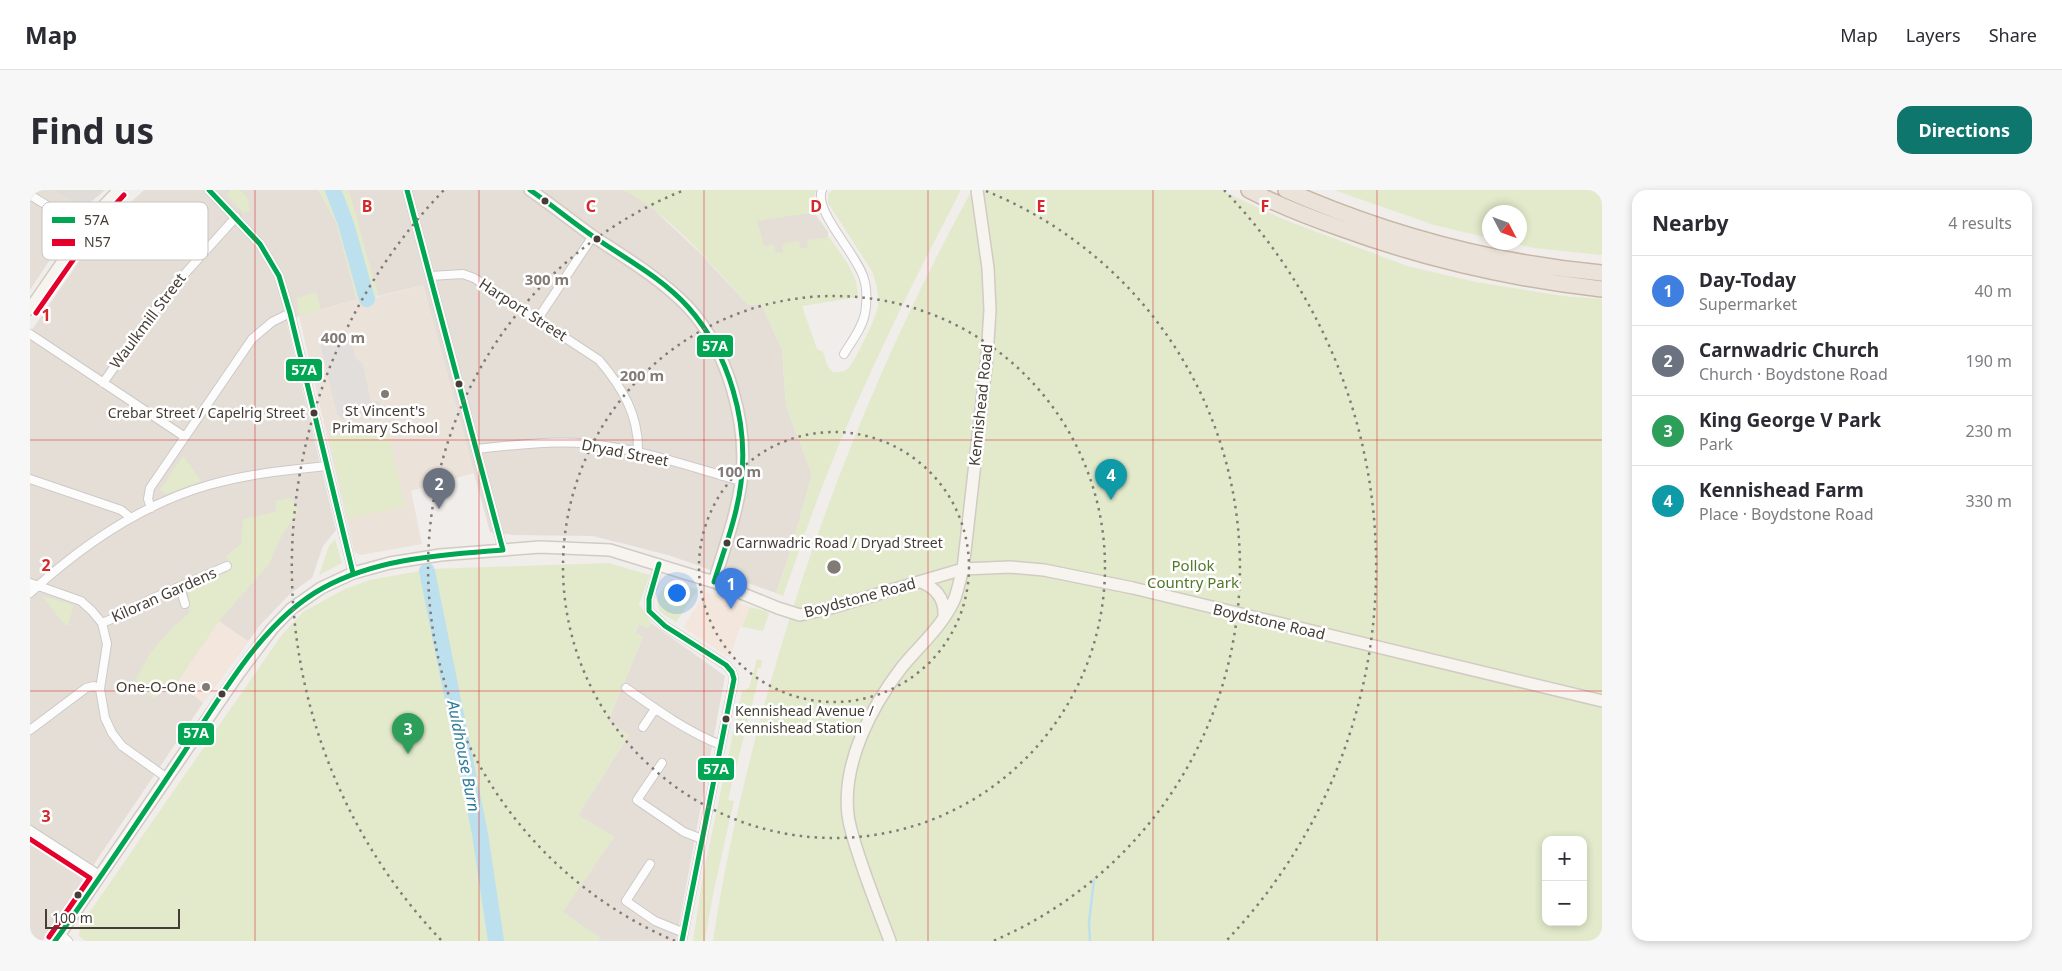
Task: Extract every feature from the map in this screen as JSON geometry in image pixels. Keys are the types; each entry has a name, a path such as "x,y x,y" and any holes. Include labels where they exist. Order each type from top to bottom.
{"highway":[{"path":"1249,190 1339,228 1383,244 1444,262 1522,278 1602,289"},
{"path":"1286,190 1365,222 1437,244 1541,266 1602,273"}],"street":[{"path":"107,202 119,190"},
{"path":"209,190 260,244 279,276 290,313 353,573"},
{"path":"407,190 503,550"},
{"path":"530,190 641,268 688,308 704,329 729,379 738,410 742,442 741,482 732,524 714,582"},
{"path":"822,190 820,201 824,211 857,260 865,279 865,315 844,354"},
{"name":"Kennishead Road","path":"890,941 852,833 848,813 850,780 867,724 889,684 944,616 954,598 963,569 987,357 990,310 985,243 977,190"},
{"path":"30,195 42,202"},
{"name":"Waulkmill Street","path":"208,248 236,217"},
{"path":"537,320 593,236"},
{"path":"30,309 64,260"},
{"name":"Waulkmill Street","path":"103,382 163,298 197,260"},
{"name":"Harport Street","path":"430,276 463,274 474,278 599,360 612,376 629,404 638,436 638,452"},
{"path":"152,508 148,499 150,488 252,340 272,322 290,313"},
{"path":"30,334 185,437"},
{"name":"Dryad Street","path":"476,449 541,443 574,443 638,452 741,482"},
{"path":"30,593 34,584 92,543 131,518 152,508 206,486 241,477 326,466"},
{"path":"30,479 122,510 131,518"},
{"name":"Boydstone Road","path":"61,939 101,876 239,673 272,629 291,609 321,588 353,573 390,563 440,555 540,547 610,550 714,582 800,615 827,609 963,569 1010,567 1084,577 1602,701"},
{"path":"659,564 649,599 649,611 661,622 726,665 732,672 734,679 734,689 682,932 682,941"},
{"name":"Kiloran Gardens","path":"102,623 227,566"},
{"path":"921,582 930,586 941,598 945,607 944,616"},
{"path":"34,584 81,601 92,610 102,623 107,644 100,689 102,706 112,733 122,746 167,778"},
{"path":"180,587 185,604"},
{"path":"30,730 86,688 94,686 100,689"},
{"path":"626,688 696,735 721,745"},
{"path":"644,727 655,709"},
{"path":"662,763 637,800 684,832 702,839"},
{"path":"30,830 101,876"},
{"path":"650,864 626,902 655,922 682,932"}],"shaded area":[{"path":"30,190 52,190 73,202 42,202 42,260 50,260 30,290"},
{"path":"52,190 105,190 91,202 73,202"},
{"path":"144,190 318,190 336,221 358,299 299,316 287,324 336,530 323,546 312,578 291,593 260,625 203,703 42,941 30,941 30,333 80,260 208,260 208,202 131,202"},
{"path":"348,190 624,190 646,202 702,255 748,305 761,304 782,349 786,406 812,474 792,547 776,593 668,555 593,536 515,535 490,532 423,285 378,296"},
{"path":"728,190 807,202 828,232 828,248 787,260 758,251"},
{"name":"St Vincent's Primary School","path":"423,285 474,473 411,491 422,544 361,555 354,552 299,316 358,299 361,301"},
{"path":"344,332 350,338 356,359 363,364 371,402 379,401 384,417 367,420 364,414 343,419 337,414 321,347 323,341"},
{"path":"706,592 750,607 742,627 740,627 730,658 683,627"},
{"path":"219,621 248,641 203,703 177,682"},
{"path":"651,623 725,676 676,941 598,941 600,938 562,912 614,837 578,815 629,735 608,721 643,637 635,633 639,624 647,628"}],"green space":[{"path":"231,190 240,190 246,196 250,211 244,213 227,196"},
{"path":"318,190 348,190 378,296 361,301 356,297 336,221"},
{"path":"624,190 816,190 813,201 816,212 757,221 764,246 774,245 776,253 783,252 782,244 799,241 800,249 808,247 807,240 829,237 852,272 858,297 802,306 817,349 823,352 828,367 833,372 840,372 845,371 853,361 877,311 878,302 877,288 872,271 828,203 828,194 833,190 961,190 900,309 845,431 808,524 783,596 776,593 792,547 812,474 786,406 782,349 761,304 748,305 675,227 642,201"},
{"name":"Pollok Country Park","path":"972,190 1220,190 1285,220 1407,266 1476,282 1563,296 1602,299 1602,941 713,941 717,913 746,775 779,652 824,516 877,383 938,253"},
{"path":"1334,190 1602,190 1602,255 1527,246 1527,205 1482,205 1482,236 1434,225"},
{"path":"316,292 321,310 299,316 297,298"},
{"path":"386,423 405,506 348,519 329,437"},
{"path":"183,456 201,481 166,494 160,490"},
{"path":"292,498 298,511 280,539 269,564 219,621 177,682 153,698 133,685 150,653 173,627 189,613 188,592 229,571 227,555 241,544 243,519 276,512 275,501"},
{"path":"335,539 342,563 319,575 329,546"},
{"path":"608,563 650,575 639,604 651,623 648,628 639,624 635,632 643,637 608,721 629,735 578,815 614,837 563,912 600,938 598,941 85,941 79,936 80,926 281,636 303,612 345,589 370,580 431,569"},
{"path":"673,581 698,590 676,622 661,612 658,607 660,593 669,582"},
{"path":"42,596 74,605 68,625 65,625"},
{"path":"750,607 766,611 769,614 763,631 742,627"},
{"path":"757,659 762,660 761,668 758,668 756,676 759,677 729,795 728,800 734,801 713,894 705,941 693,941 703,875 742,691 749,688"}],"waterway":[{"name":"Auldhouse Burn","path":"333,190 346,224 367,299"},
{"name":"Auldhouse Burn","path":"427,571 480,834 496,941"},
{"path":"1090,941 1089,922 1094,880"}],"transit line":[{"name":"57A","path":"209,190 260,244 279,276 290,313 353,573"},
{"name":"57A","path":"55,941 117,853 241,667 259,643 300,603 323,588 344,578 388,564 434,556 503,550 407,190"},
{"name":"57A","path":"530,190 667,287 688,307 715,345 725,367 739,413 743,460 736,508 714,582"},
{"name":"N57","path":"118,202 124,195"},
{"name":"N57","path":"36,313 73,260"},
{"name":"57A","path":"659,564 649,599 649,611 665,626 726,665 732,672 734,679 682,941"},
{"name":"N57","path":"30,839 90,878 49,937"}],"place":[{"name":"St Vincent's Primary School","path":"385,394"},
{"name":"Crebar Street / Capelrig Street","path":"314,413"},
{"name":"Kennishead Farm","path":"1111,500"},
{"name":"Carnwadric Church","path":"439,509"},
{"name":"Carnwadric Road / Dryad Street","path":"727,543"},
{"name":"Day-Today","path":"731,609"},
{"name":"One-O-One","path":"206,687"},
{"name":"Kennishead Avenue / Kennishead Station","path":"726,719"},
{"name":"King George V Park","path":"408,754"}]}
